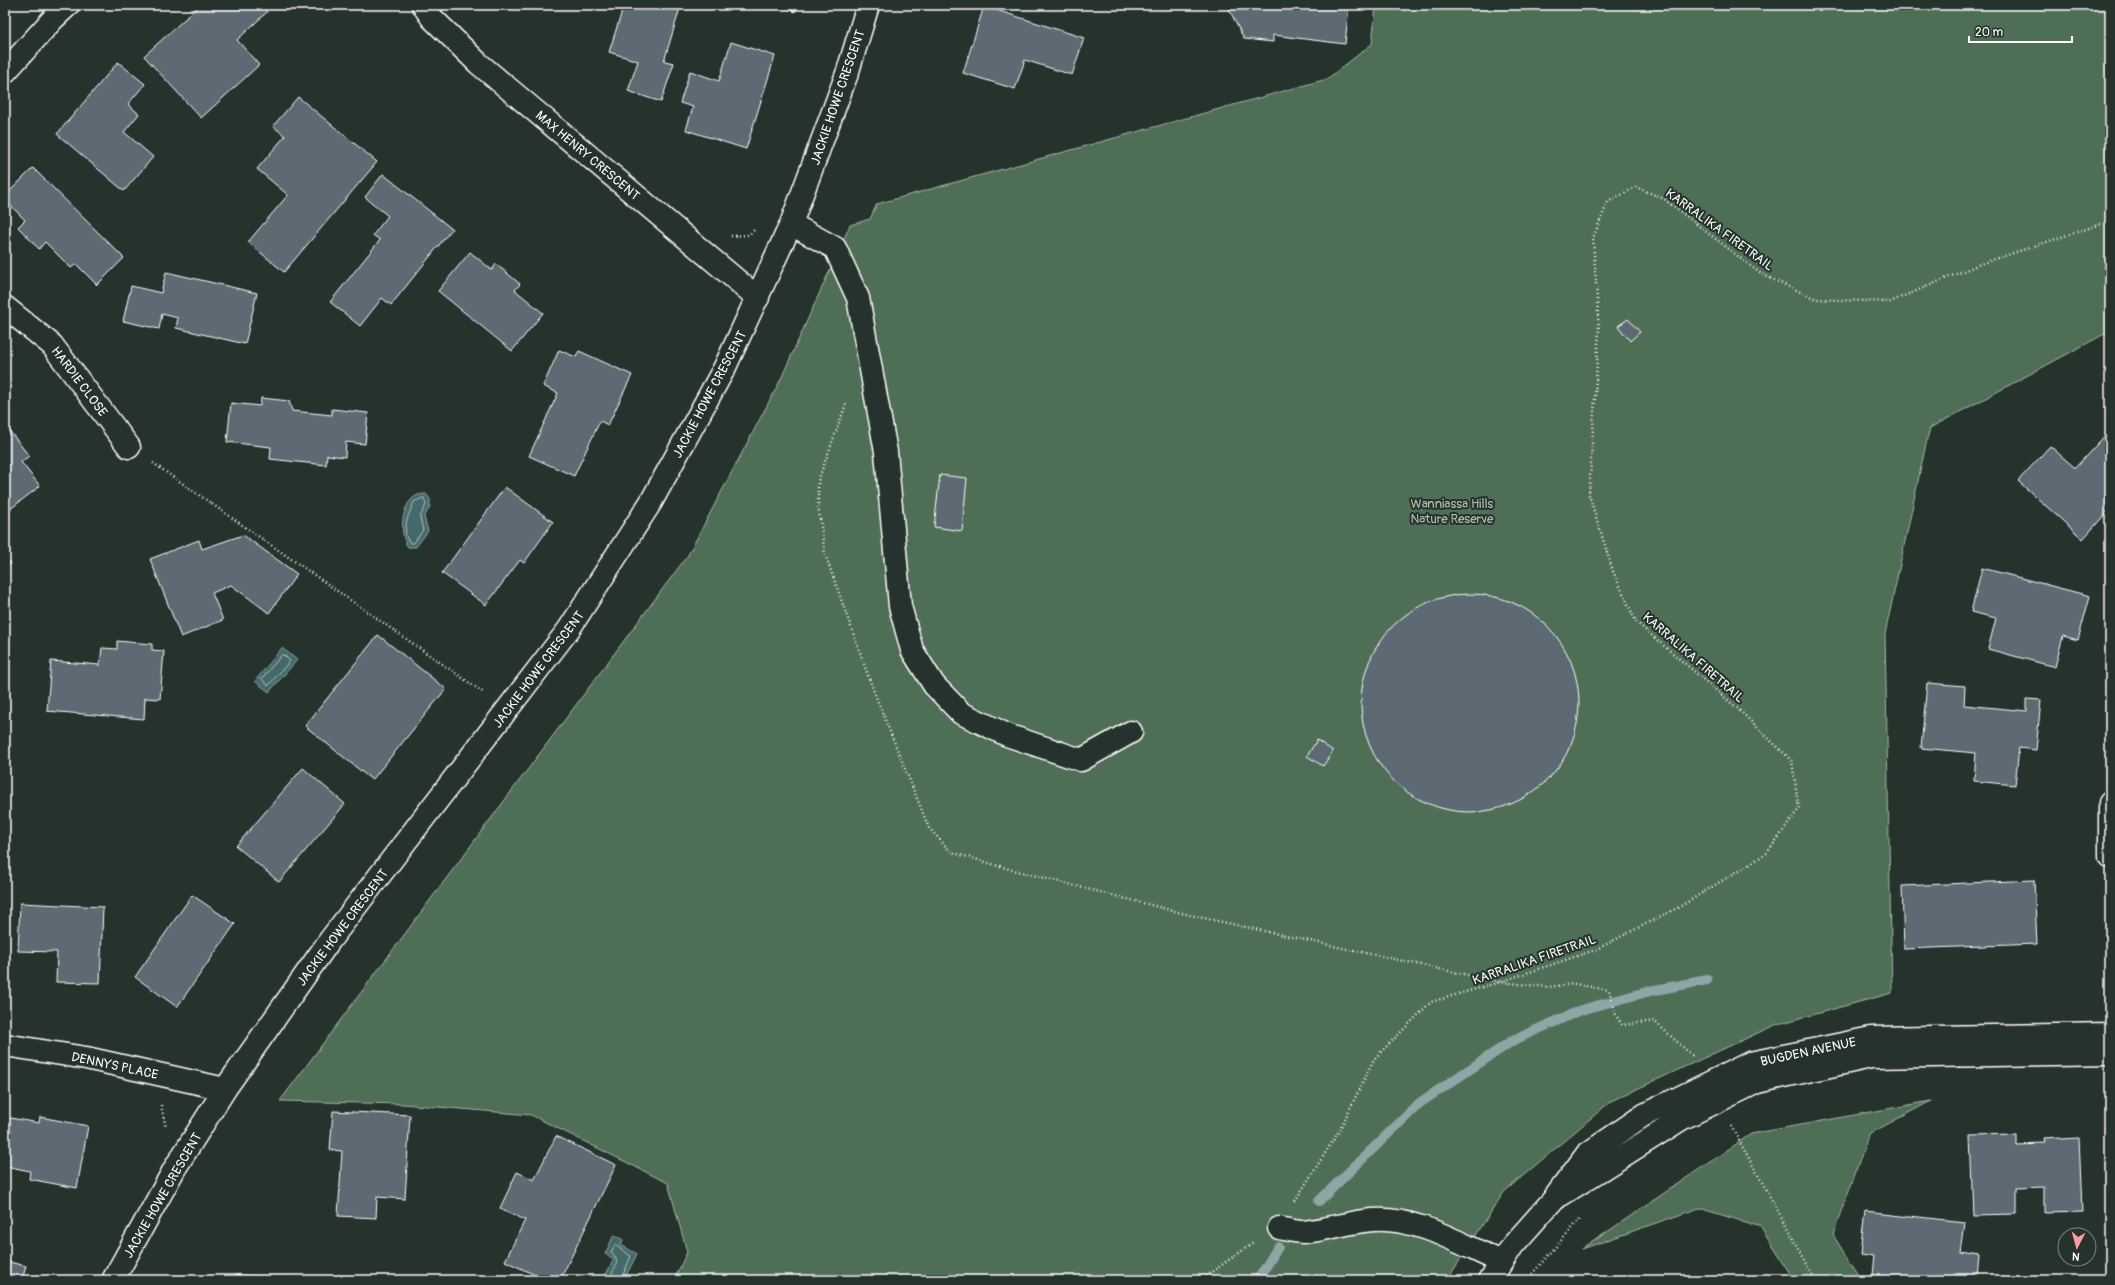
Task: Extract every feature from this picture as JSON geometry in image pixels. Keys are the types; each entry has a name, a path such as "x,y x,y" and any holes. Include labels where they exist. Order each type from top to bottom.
{"street":[{"path":"5,72 53,19 68,5"},
{"name":"MAX HENRY CRESCENT","path":"423,5 432,18 478,63 758,298"},
{"name":"JACKIE HOWE CRESCENT","path":"113,1280 175,1168 225,1090 330,940 570,629 652,502 725,367 791,224 848,71 868,5"},
{"path":"791,224 835,248 858,298 886,452 900,606 912,650 934,685 962,714 1007,735 1081,760 1131,732"},
{"name":"HARDIE CLOSE","path":"5,307 52,345 130,447"},
{"path":"2110,804 2110,857"},
{"name":"BUGDEN AVENUE","path":"1490,1280 1513,1245 1553,1200 1683,1118 1718,1099 1757,1082 1871,1047 2110,1034"},
{"name":"DENNYS PLACE","path":"5,1045 86,1058 225,1090"},
{"name":"BUGDEN AVENUE","path":"1871,1047 2110,1053"},
{"path":"1279,1228 1301,1232 1374,1219 1402,1222 1440,1233 1470,1249 1502,1262"}],"path":[{"name":"KARRALIKA FIRETRAIL","path":"1204,1280 1207,1275 1247,1247 1279,1228 1339,1131 1374,1059 1431,1002 1500,982 1594,950 1682,906 1767,853 1799,810 1792,761 1737,708 1636,622 1613,571 1589,495 1599,329 1593,238 1608,202 1636,187 1664,199 1761,274 1816,299 1890,302 1980,264 2110,221"},
{"path":"130,447 490,697"},
{"path":"1609,990 1616,1015"},
{"path":"1531,1274 1582,1218"}],"green space":[{"name":"Wanniassa Hills Nature Reserve","path":"1376,5 2110,5 2110,331 1930,428 1926,444 1885,634 1892,993 1775,1025 1611,1101 1504,1192 1447,1280 674,1280 687,1252 668,1183 531,1115 403,1104 280,1101 688,555 780,381 850,225 870,219 877,204 1327,79 1372,44"},
{"path":"1931,1101 1869,1134 1833,1235 1861,1280 1794,1280 1761,1227 1699,1208 1582,1249 1751,1134"}],"water":[{"path":"426,494 430,499 430,507 424,517 428,531 416,547 408,547 403,533 404,514 412,499 418,495"},
{"path":"282,648 297,660 269,692 255,681"},
{"path":"614,1235 623,1240 621,1245 637,1254 624,1280 603,1280 614,1259 605,1254"}],"building":[{"path":"200,5 260,5 267,12 237,40 259,65 201,118 144,56"},
{"path":"624,5 681,5 664,61 674,63 661,102 628,91 638,61 609,52"},
{"path":"783,5 797,5 795,12"},
{"path":"1233,5 1349,5 1345,44 1273,35 1273,42 1244,39 1229,9"},
{"path":"984,6 1084,38 1072,75 1025,60 1015,89 963,73"},
{"path":"731,42 775,56 746,149 686,130 693,107 680,103 690,71 719,81"},
{"path":"118,62 145,84 128,104 139,114 124,132 153,157 124,191 57,134"},
{"path":"298,97 377,162 284,272 248,242 288,195 257,169 285,136 273,126"},
{"path":"33,168 124,258 97,285 76,264 71,268 45,242 39,249 18,227 25,220 5,200 5,196"},
{"path":"383,174 452,229 391,305 382,298 360,326 330,302 380,240 373,235 388,216 365,197"},
{"path":"470,252 492,270 496,264 520,284 515,290 543,313 512,351 438,291"},
{"path":"166,272 257,293 245,344 176,328 178,318 162,314 159,329 123,321 131,286 161,293"},
{"path":"1628,319 1640,332 1630,341 1618,326"},
{"path":"559,350 576,357 579,351 632,375 608,425 600,421 574,476 529,456 558,393 543,386"},
{"path":"261,398 289,401 292,411 332,415 332,409 368,413 365,444 346,442 345,457 327,455 326,465 270,459 271,447 227,442 231,403 260,406"},
{"path":"5,425 29,456 21,462 40,486 5,513"},
{"path":"2110,430 2110,511 2109,510 2083,539 2018,481 2050,446 2075,468"},
{"path":"940,475 967,478 962,531 934,527"},
{"path":"505,487 553,522 524,563 520,560 486,605 442,573"},
{"path":"243,535 297,574 269,613 231,585 212,593 223,620 181,637 150,559 199,540 202,549"},
{"path":"5,558 11,563 5,570"},
{"path":"1982,568 2090,596 2078,640 2063,636 2055,667 1988,649 1996,618 1971,612"},
{"path":"1459,594 1481,594 1502,598 1522,607 1539,618 1555,634 1566,651 1575,671 1579,692 1579,714 1575,735 1571,745 1561,764 1539,788 1522,799 1502,808 1481,812 1459,812 1438,808 1418,799 1401,788 1385,772 1374,755 1365,735 1361,714 1361,692 1365,671 1374,651 1385,634 1401,618 1418,607 1438,598"},
{"path":"378,635 446,689 372,780 305,726"},
{"path":"117,641 152,644 152,650 164,651 160,699 145,698 144,719 47,711 51,661 100,665 102,648 117,649"},
{"path":"1927,683 1965,686 1964,705 2027,711 2027,699 2041,700 2036,750 2019,748 2015,785 1974,781 1976,753 1921,748"},
{"path":"1317,740 1333,751 1323,766 1307,756"},
{"path":"303,768 345,804 279,882 236,846"},
{"path":"2034,880 2037,944 1904,949 1902,886"},
{"path":"192,895 235,924 177,1007 135,977"},
{"path":"20,903 103,907 100,983 56,982 57,952 18,951"},
{"path":"333,1111 410,1115 405,1199 377,1197 376,1218 338,1216 342,1151 330,1150"},
{"path":"5,1117 39,1123 40,1117 88,1126 77,1188 29,1179 30,1171 5,1166"},
{"path":"2015,1134 2015,1144 2045,1143 2044,1139 2079,1137 2082,1212 2044,1213 2044,1188 2017,1189 2017,1215 1973,1216 1970,1135"},
{"path":"556,1136 616,1165 560,1280 546,1280 505,1261 525,1220 500,1208 517,1172 534,1180"},
{"path":"1866,1211 1964,1222 1960,1253 1979,1256 1977,1280 1920,1280 1872,1275 1874,1257 1861,1255"},
{"path":"5,1261 26,1266 22,1280 5,1280"},
{"path":"236,1275 302,1278 301,1280 236,1280"}],"waterway":[{"path":"1319,1201 1421,1102 1512,1041 1581,1010 1650,991 1707,980"},
{"path":"1258,1280 1278,1247"}]}
